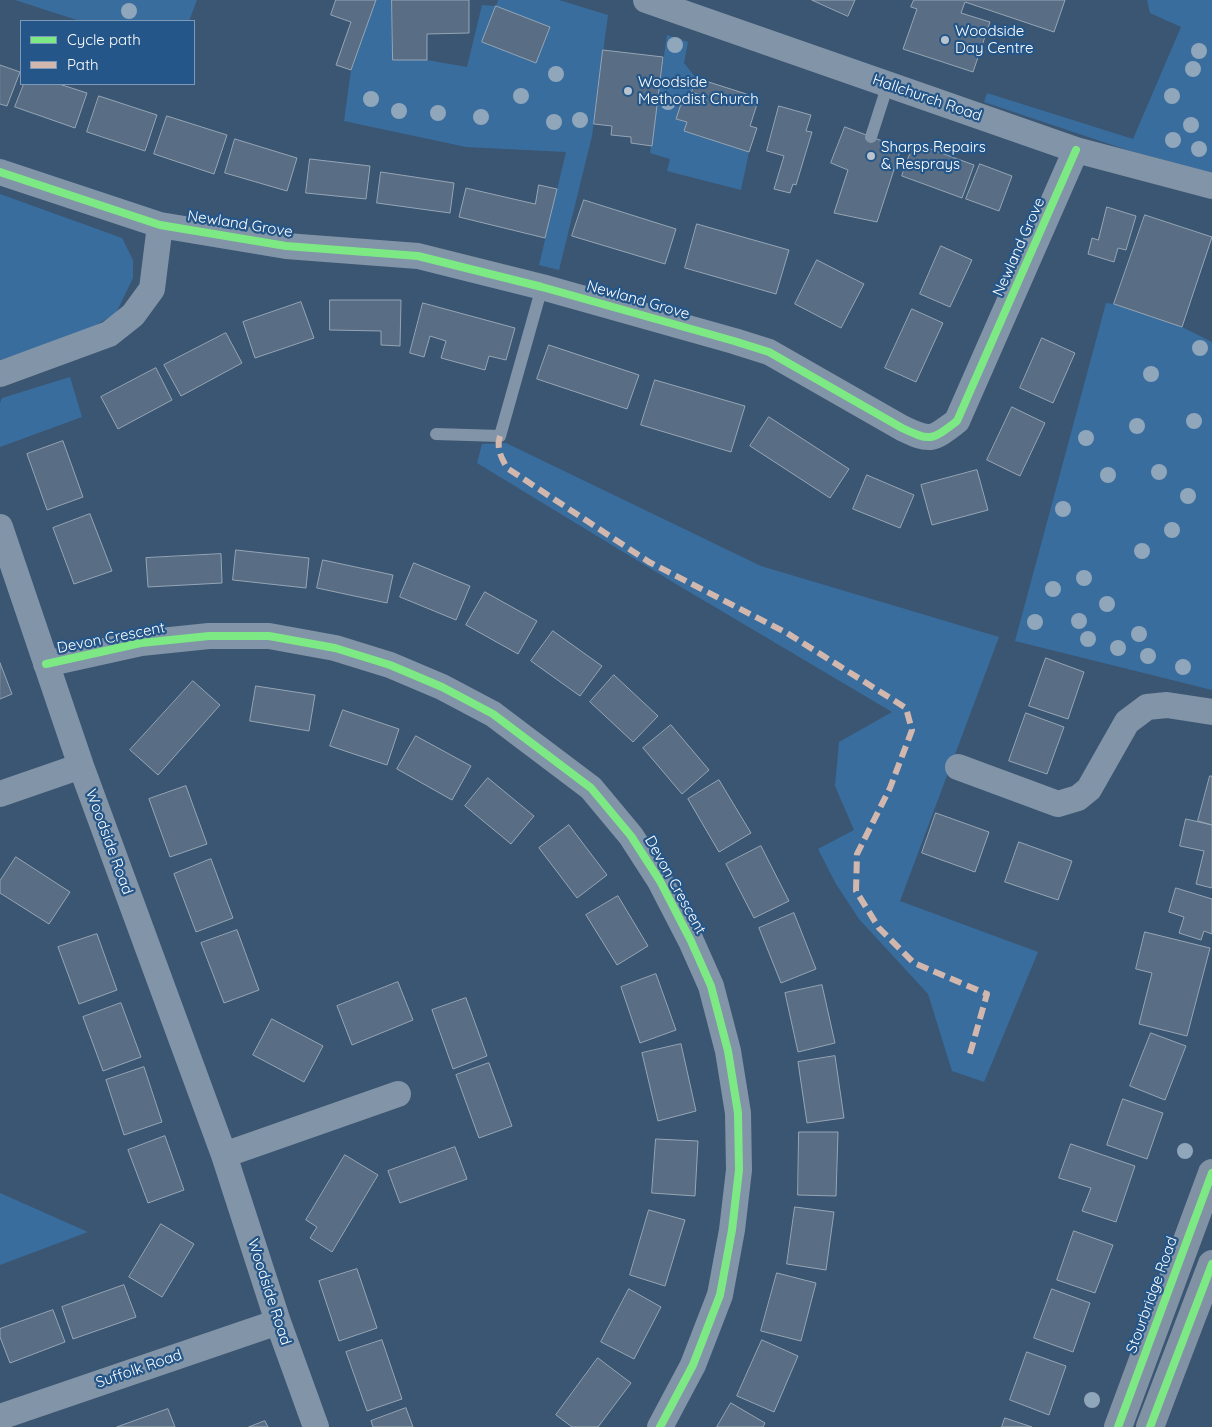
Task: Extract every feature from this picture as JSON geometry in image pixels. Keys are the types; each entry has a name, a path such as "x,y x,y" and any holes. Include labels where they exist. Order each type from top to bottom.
{"highway":[{"name":"Stourbridge Road","path":"1118,1427 1212,1173"},
{"path":"1150,1427 1212,1264"}],"street":[{"name":"Hallchurch Road","path":"646,0 1076,150 1212,186"},
{"name":"Newland Grove","path":"0,172 160,225 286,246 418,256 542,287 769,352 902,428 919,436 936,437 958,421 1076,150"},
{"path":"0,374 109,334 133,315 152,289 160,225"},
{"name":"Woodside Road","path":"0,527 81,766 224,1155 278,1322 316,1427"},
{"name":"Devon Crescent","path":"46,664 141,643 209,636 268,636 335,648 390,665 442,687 493,714 591,788 631,836 660,881 712,986 728,1051 738,1113 738,1170 732,1230 720,1295 693,1365 660,1427"},
{"path":"958,767 1058,804 1078,798 1088,789 1128,722 1147,707 1167,705 1212,712"},
{"path":"0,794 81,766"},
{"path":"224,1155 398,1094"},
{"name":"Suffolk Road","path":"0,1417 278,1322"}],"lane":[{"path":"871,137 888,84"},
{"path":"436,434 500,436 542,287"}],"shaded area":[{"path":"15,0 197,0 189,20 77,20"},
{"path":"376,0 392,0 393,60 427,60 467,67 482,5 496,6 498,0 559,0 608,15 592,136 559,270 539,265 566,152 466,147 344,121 351,70","holes":["496,6 550,27 536,63 482,42"]},
{"path":"1147,0 1212,0 1212,173 1127,150 984,102 987,93 1133,139 1181,27 1150,13"},
{"path":"667,35 688,42 684,63 696,78 692,92 700,95 697,102 677,119 687,122 684,131 749,152 741,190 667,171 670,159 650,153"},
{"path":"0,194 122,238 133,260 133,278 116,313 90,329 0,360"},
{"path":"1106,303 1182,327 1212,342 1212,690 1015,641"},
{"path":"70,377 82,417 0,447 0,403 2,398"},
{"path":"506,443 761,566 999,637 900,901 1038,952 984,1082 952,1071 928,994 859,919 836,884 818,849 854,830 835,786 839,742 892,712 477,463 482,444"},
{"path":"0,1193 88,1232 0,1265"}],"building":[{"path":"336,0 376,0 351,70 336,65 351,22 331,15"},
{"path":"392,0 469,0 469,33 427,34 427,60 393,60"},
{"path":"812,0 855,0 848,16"},
{"name":"Woodside Day Centre","path":"914,0 1065,0 1054,32 965,2 961,13 990,22 973,72 903,49 917,9 911,7"},
{"path":"496,6 550,27 536,63 482,42"},
{"name":"Woodside Methodist Church","path":"603,50 663,57 652,146 631,143 631,137 611,135 612,126 594,124"},
{"path":"0,65 20,72 7,106 0,104"},
{"path":"696,78 759,98 750,126 757,128 749,152 684,131 687,122 676,119 683,98 697,102 700,95 692,92"},
{"path":"24,85 62,85 87,93 75,128 15,107"},
{"path":"99,96 157,115 145,151 87,132"},
{"path":"779,106 811,115 806,131 812,132 796,185 793,184 790,193 774,189 784,156 767,151"},
{"path":"167,116 227,135 214,174 154,154"},
{"path":"845,127 901,148 877,222 834,213 848,170 831,163"},
{"path":"235,139 297,158 287,191 225,173"},
{"path":"914,143 974,165 962,198 902,176"},
{"path":"310,159 370,166 366,199 306,193"},
{"path":"980,164 1012,176 999,211 966,199"},
{"path":"381,172 454,183 450,213 377,203"},
{"path":"539,185 557,189 545,238 459,217 466,188 535,204"},
{"path":"584,200 676,229 665,264 572,236"},
{"path":"1107,207 1136,216 1126,250 1118,248 1114,262 1088,254 1092,238 1098,240"},
{"path":"1145,215 1212,237 1182,327 1114,304"},
{"path":"697,224 789,250 776,294 685,268"},
{"path":"941,246 972,260 950,307 920,294"},
{"path":"817,260 864,284 841,328 795,304"},
{"path":"330,300 401,300 400,346 381,345 381,331 330,330"},
{"path":"301,302 314,338 255,358 243,322"},
{"path":"423,303 515,328 506,360 489,356 485,370 441,358 446,341 430,336 424,357 410,353"},
{"path":"912,309 943,323 916,382 885,368"},
{"path":"226,333 242,363 181,396 164,365"},
{"path":"1042,338 1075,353 1053,403 1020,388"},
{"path":"549,345 639,375 627,409 537,379"},
{"path":"156,368 172,400 118,429 101,397"},
{"path":"655,380 745,406 731,452 641,425"},
{"path":"1012,407 1045,423 1020,476 987,460"},
{"path":"769,417 849,469 830,498 750,446"},
{"path":"63,441 83,497 47,510 27,454"},
{"path":"977,470 988,510 932,525 921,485"},
{"path":"867,475 914,495 900,528 853,509"},
{"path":"90,514 112,571 74,584 53,528"},
{"path":"236,550 309,558 306,588 233,580"},
{"path":"221,554 222,583 148,587 146,558"},
{"path":"323,560 393,575 387,603 317,588"},
{"path":"414,563 470,586 456,620 400,597"},
{"path":"485,592 537,621 518,654 466,625"},
{"path":"553,631 602,666 580,696 531,661"},
{"path":"1046,658 1084,672 1068,719 1029,706"},
{"path":"0,663 12,694 0,699"},
{"path":"614,675 658,716 633,742 590,702"},
{"path":"193,681 220,705 158,775 130,750"},
{"path":"256,686 315,695 309,731 250,721"},
{"path":"343,710 399,729 387,765 330,746"},
{"path":"1026,713 1064,727 1047,774 1009,761"},
{"path":"671,725 709,770 682,794 643,748"},
{"path":"416,736 471,766 452,800 397,769"},
{"path":"1210,776 1212,776 1212,825 1198,821"},
{"path":"488,778 534,816 511,844 465,806"},
{"path":"719,780 751,833 719,852 688,799"},
{"path":"186,786 207,844 170,857 149,799"},
{"path":"936,813 989,832 975,872 922,853"},
{"path":"1186,819 1212,825 1212,888 1196,884 1204,851 1180,846"},
{"path":"569,825 607,875 577,898 539,848"},
{"path":"1019,842 1072,861 1058,900 1005,882"},
{"path":"761,846 789,901 754,918 726,864"},
{"path":"16,857 70,892 49,924 0,893 0,881"},
{"path":"211,859 233,918 196,932 174,874"},
{"path":"1176,888 1212,899 1212,934 1204,931 1201,940 1179,933 1184,917 1169,912"},
{"path":"618,896 648,946 617,965 586,915"},
{"path":"794,913 816,969 781,983 759,928"},
{"path":"237,930 259,990 224,1003 201,943"},
{"path":"1145,932 1210,948 1187,1036 1139,1024 1152,973 1136,969"},
{"path":"97,934 117,990 79,1004 58,947"},
{"path":"656,974 676,1030 640,1043 621,987"},
{"path":"398,982 413,1020 352,1045 337,1006"},
{"path":"822,985 835,1043 798,1052 785,993"},
{"path":"466,998 487,1056 453,1069 432,1010"},
{"path":"121,1003 141,1057 103,1071 83,1017"},
{"path":"272,1019 323,1046 304,1082 253,1055"},
{"path":"1151,1033 1186,1046 1165,1100 1130,1086"},
{"path":"681,1044 696,1111 658,1121 642,1053"},
{"path":"835,1056 844,1118 807,1123 798,1062"},
{"path":"489,1063 512,1126 479,1138 456,1075"},
{"path":"144,1067 162,1122 124,1135 106,1080"},
{"path":"1123,1099 1163,1113 1147,1159 1107,1145"},
{"path":"799,1132 838,1132 836,1196 798,1195"},
{"path":"165,1136 184,1190 148,1203 128,1150"},
{"path":"656,1139 698,1141 695,1196 652,1193"},
{"path":"1071,1144 1135,1166 1116,1222 1082,1211 1091,1188 1059,1178"},
{"path":"455,1147 467,1179 400,1203 388,1171"},
{"path":"345,1155 378,1175 332,1252 310,1238 317,1227 306,1220"},
{"path":"795,1207 834,1212 826,1270 787,1264"},
{"path":"649,1210 685,1220 665,1286 630,1275"},
{"path":"161,1224 194,1244 162,1297 129,1277"},
{"path":"1074,1231 1113,1245 1095,1293 1057,1280"},
{"path":"357,1269 377,1328 339,1341 319,1281"},
{"path":"777,1273 816,1283 801,1341 761,1331"},
{"path":"124,1285 136,1317 73,1339 62,1307"},
{"path":"629,1289 661,1307 634,1359 601,1342"},
{"path":"1052,1289 1090,1303 1073,1352 1034,1338"},
{"path":"53,1310 65,1342 10,1363 0,1337 0,1329"},
{"path":"382,1340 402,1399 367,1411 346,1352"},
{"path":"762,1340 798,1356 774,1412 737,1396"},
{"path":"1027,1352 1066,1366 1049,1415 1010,1400"},
{"path":"598,1358 631,1383 598,1427 572,1427 556,1415"},
{"path":"731,1403 765,1423 763,1427 717,1427"},
{"path":"406,1408 413,1427 373,1427 371,1421"},
{"path":"168,1409 175,1427 117,1427"},
{"path":"1005,1418 1032,1427 1002,1427"},
{"path":"265,1421 268,1427 249,1427"}],"marked path":[{"path":"500,436 499,448 507,468 649,562 787,633 906,708 912,730 890,788 857,854 856,891 879,928 914,963 987,994 969,1057"}],"cycle path":[{"path":"0,172 160,225 286,246 418,256 542,287 734,341 769,352 902,428 919,435 931,437 942,432 957,421 1076,150"},
{"path":"46,664 141,643 209,636 269,636 335,648 390,665 442,687 493,714 591,788 631,836 660,881 691,941 711,986 728,1051 738,1113 739,1170 732,1230 720,1295 693,1365 660,1427"},
{"path":"1118,1427 1212,1173"},
{"path":"1150,1427 1212,1264"}],"place":[{"name":"Woodside Day Centre","path":"945,40"},
{"name":"Woodside Methodist Church","path":"628,91"},
{"name":"Sharps Repairs & Resprays","path":"871,156"}]}
